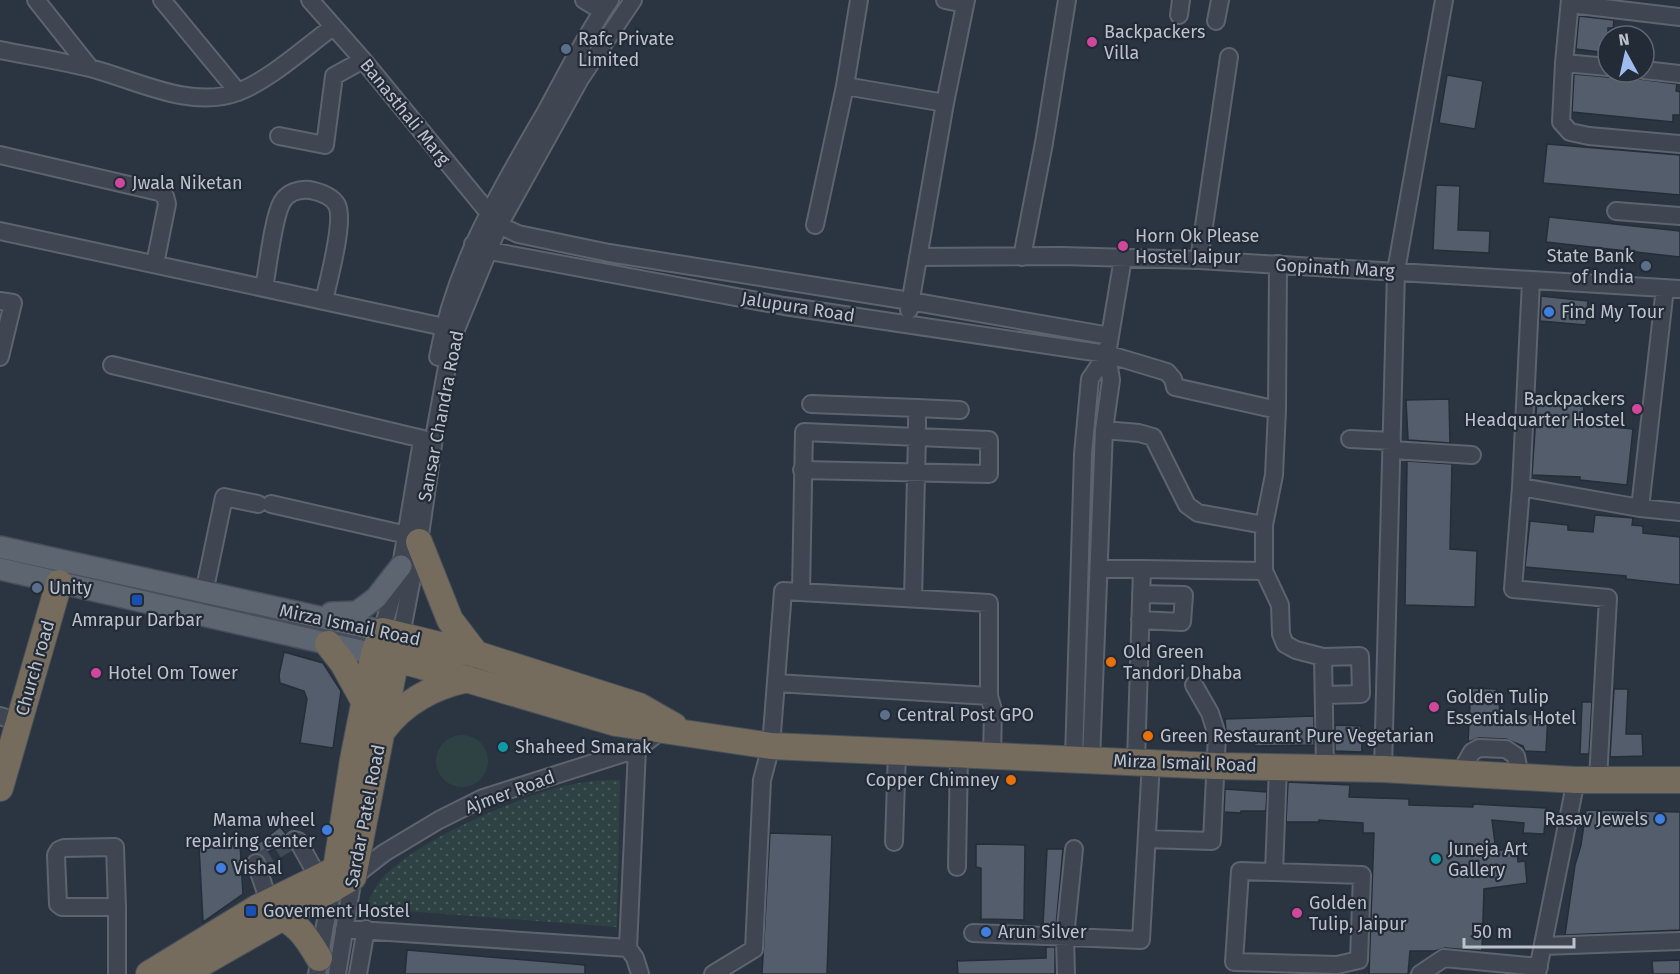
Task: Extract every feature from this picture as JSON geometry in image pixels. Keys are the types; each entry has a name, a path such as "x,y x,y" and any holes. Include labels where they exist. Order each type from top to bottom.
{"highway":[{"path":"413,538 450,620 476,654"},
{"name":"Church road","path":"0,788 10,719 59,583"},
{"path":"328,644 343,663 365,703"},
{"name":"Mirza Ismail Road","path":"388,644 468,679 616,723 674,729 771,746 1216,766 1383,769 1587,779 1680,780"},
{"name":"Mirza Ismail Road","path":"388,644 476,654 639,706 674,729"},
{"name":"Sardar Patel Road","path":"339,875 353,760 365,703 388,644"},
{"name":"Sardar Patel Road","path":"339,875 382,732 388,644"},
{"path":"382,732 403,707 448,683 468,679"},
{"path":"149,974 269,909 339,875"},
{"path":"269,909 305,934 324,969"},
{"path":"183,974 269,909"}],"main road":[{"name":"Mirza Ismail Road","path":"0,547 328,644 388,644"},
{"path":"303,614 357,612 376,598 401,566"},
{"name":"Mirza Ismail Road","path":"0,569 59,583 204,593 303,614 388,644"}],"street":[{"path":"36,0 90,68"},
{"path":"162,0 238,92"},
{"name":"Banasthali Marg","path":"310,0 363,60 494,219"},
{"path":"585,0 606,6"},
{"name":"Sansar Chandra Road","path":"388,644 401,566 413,538 423,439 444,327 466,258 473,244 494,219 580,79 633,0"},
{"path":"815,225 845,86 859,0"},
{"path":"906,323 965,2 945,0"},
{"path":"1022,257 1044,143 1067,0"},
{"path":"1216,21 1220,0"},
{"path":"1383,769 1396,271 1444,0"},
{"path":"1680,17 1570,2 1561,122 1570,132 1589,136 1680,144"},
{"name":"Sansar Chandra Road","path":"388,644 413,538 451,345 490,251 494,219 606,6"},
{"path":"0,50 90,68 181,95 213,98 238,92 262,80 333,27"},
{"path":"1199,260 1229,57"},
{"path":"279,136 325,145 334,76 363,60"},
{"path":"1564,63 1596,66"},
{"path":"1656,71 1680,74"},
{"path":"845,86 945,104"},
{"path":"0,155 159,192 165,196 167,204 155,264"},
{"path":"264,288 282,201 291,193 302,190 316,191 330,197 338,206 340,220 324,301"},
{"path":"1616,211 1680,216"},
{"name":"Jalupura Road","path":"494,219 518,234 609,253 910,301 1110,336"},
{"path":"0,231 444,327"},
{"name":"Jalupura Road","path":"473,244 490,251 784,306 1107,354 1167,372 1173,379 1174,387 1277,410"},
{"name":"Gopinath Marg","path":"918,257 1199,260 1672,288"},
{"path":"1082,759 1099,569 1104,430 1111,380 1107,354 1123,258"},
{"path":"1278,264 1277,410 1274,475 1264,525 1264,571 1280,605 1281,634 1285,644 1296,650 1323,657 1360,656 1360,694 1324,695"},
{"path":"1420,974 1444,958 1538,970 1587,779 1608,598 1514,589 1531,281"},
{"path":"1640,508 1672,288"},
{"path":"0,301 13,303 0,357"},
{"path":"1082,759 1084,444 1090,380 1107,354"},
{"path":"112,365 423,439"},
{"path":"811,404 960,410"},
{"path":"913,598 917,408"},
{"path":"1104,430 1139,433 1153,437 1187,505 1198,513 1264,525"},
{"path":"801,591 802,470 804,432 989,440 989,474 802,470"},
{"path":"1350,439 1392,446 1472,454"},
{"path":"1521,487 1640,508 1680,512"},
{"path":"204,593 224,496 413,538"},
{"path":"1099,569 1264,571"},
{"path":"973,933 1141,940 1147,839 1140,620 1142,569"},
{"path":"712,974 754,949 762,780 771,746 783,591 989,603 989,696 993,710 992,756"},
{"path":"1140,620 1182,622 1184,595 1141,594"},
{"path":"1323,657 1325,768"},
{"path":"776,683 989,696"},
{"path":"1147,839 1212,841 1216,766 1215,724 1194,685"},
{"name":"Ajmer Road","path":"339,875 384,853 439,820 483,798 637,749 674,729"},
{"path":"637,749 628,948 635,958 640,974"},
{"path":"894,842 897,752"},
{"path":"957,867 959,755"},
{"path":"1274,872 1278,767"},
{"path":"294,840 339,875 324,969"},
{"path":"117,907 62,907 58,904 56,855 59,850 115,847 117,907 117,974"},
{"path":"1066,974 1065,937 1074,849"},
{"path":"256,863 269,909"},
{"path":"1240,871 1274,872 1362,875 1359,960 1337,965 1234,962 1240,871"},
{"name":"Sardar Patel Road","path":"324,969 344,929 339,875"},
{"path":"344,929 628,948"},
{"path":"358,974 366,929"},
{"path":"1543,946 1680,941"}],"green space":[{"path":"457,735 467,735 481,742 488,761 481,780 467,787 457,787 447,783 440,776 436,766 436,756 440,746 447,739"},
{"path":"620,780 617,927 365,908 379,883 396,866 441,836 497,809 549,790 582,783"}],"building":[{"path":"1579,16 1614,20 1614,24 1596,24 1596,52 1576,49"},
{"path":"1574,74 1596,76 1596,84 1656,84 1656,81 1677,84 1676,91 1680,92 1680,115 1673,115 1673,122 1572,112"},
{"path":"1447,75 1483,81 1475,129 1439,123"},
{"path":"1547,144 1680,155 1680,195 1543,183"},
{"path":"1436,185 1460,186 1458,230 1490,231 1489,253 1433,250"},
{"path":"1549,217 1680,231 1680,257 1546,242"},
{"path":"1541,296 1588,301 1586,325 1540,321"},
{"path":"1449,399 1450,443 1408,440 1406,400"},
{"path":"1537,400 1584,402 1583,424 1633,429 1627,485 1580,480 1580,477 1532,475"},
{"path":"1407,461 1452,464 1450,549 1477,551 1475,607 1405,605"},
{"path":"1595,515 1633,518 1632,525 1643,526 1643,533 1680,537 1680,585 1626,579 1626,576 1525,567 1530,521 1568,525 1568,530 1593,532"},
{"path":"284,652 323,663 341,691 333,748 300,743 307,699 304,691 280,683 279,675"},
{"path":"1467,688 1496,689 1501,715 1548,714 1546,752 1525,751 1523,746 1506,739 1479,738 1468,742 1470,704"},
{"path":"1614,689 1628,689 1626,734 1642,734 1643,756 1610,757"},
{"path":"1582,702 1592,702 1589,754 1580,754"},
{"path":"1314,716 1314,745 1255,746 1254,742 1227,741 1225,719"},
{"path":"1335,725 1361,726 1362,752 1335,751"},
{"path":"1288,782 1350,785 1349,797 1409,799 1409,805 1473,807 1473,804 1546,808 1544,834 1523,833 1524,823 1492,820 1496,851 1517,847 1518,862 1525,861 1527,883 1484,889 1482,951 1445,948 1435,951 1410,951 1408,974 1369,974 1374,833 1363,833 1363,823 1319,820 1319,822 1286,822"},
{"path":"1225,789 1267,792 1266,811 1224,812"},
{"path":"1586,810 1680,812 1680,930 1565,935"},
{"path":"280,827 286,834 284,843 263,855 254,853 252,848"},
{"path":"770,833 832,835 827,974 762,974"},
{"path":"240,844 243,894 203,922 199,846"},
{"path":"976,844 1025,845 1024,920 981,919 981,868 976,867"},
{"path":"1047,849 1063,849 1056,926 1043,925"},
{"path":"1046,947 1055,947 1055,974 958,974 957,961 1046,958"},
{"path":"407,950 585,965 585,974 405,974"},
{"path":"1680,960 1680,974 1653,974 1652,961"}],"tunnel":[{"path":"256,863 294,840"}],"place":[{"name":"Backpackers Villa","path":"1092,42"},
{"name":"Rafc Private Limited","path":"566,49"},
{"name":"Jwala Niketan","path":"120,183"},
{"name":"Horn Ok Please Hostel Jaipur","path":"1123,246"},
{"name":"State Bank of India","path":"1646,266"},
{"name":"Find My Tour","path":"1549,312"},
{"name":"Backpackers Headquarter Hostel","path":"1637,409"},
{"name":"Unity","path":"37,588"},
{"name":"Amrapur Darbar","path":"137,600"},
{"name":"Old Green Tandori Dhaba","path":"1111,662"},
{"name":"Hotel Om Tower","path":"96,673"},
{"name":"Golden Tulip Essentials Hotel","path":"1434,707"},
{"name":"Central Post GPO","path":"885,715"},
{"name":"Green Restaurant Pure Vegetarian","path":"1148,736"},
{"name":"Shaheed Smarak","path":"503,747"},
{"name":"Copper Chimney","path":"1011,780"},
{"name":"Rasav Jewels","path":"1660,819"},
{"name":"Mama wheel repairing center","path":"327,830"},
{"name":"Juneja Art Gallery","path":"1436,859"},
{"name":"Vishal","path":"221,868"},
{"name":"Goverment Hostel","path":"251,911"},
{"name":"Golden Tulip, Jaipur","path":"1297,913"},
{"name":"Arun Silver","path":"986,932"}]}
